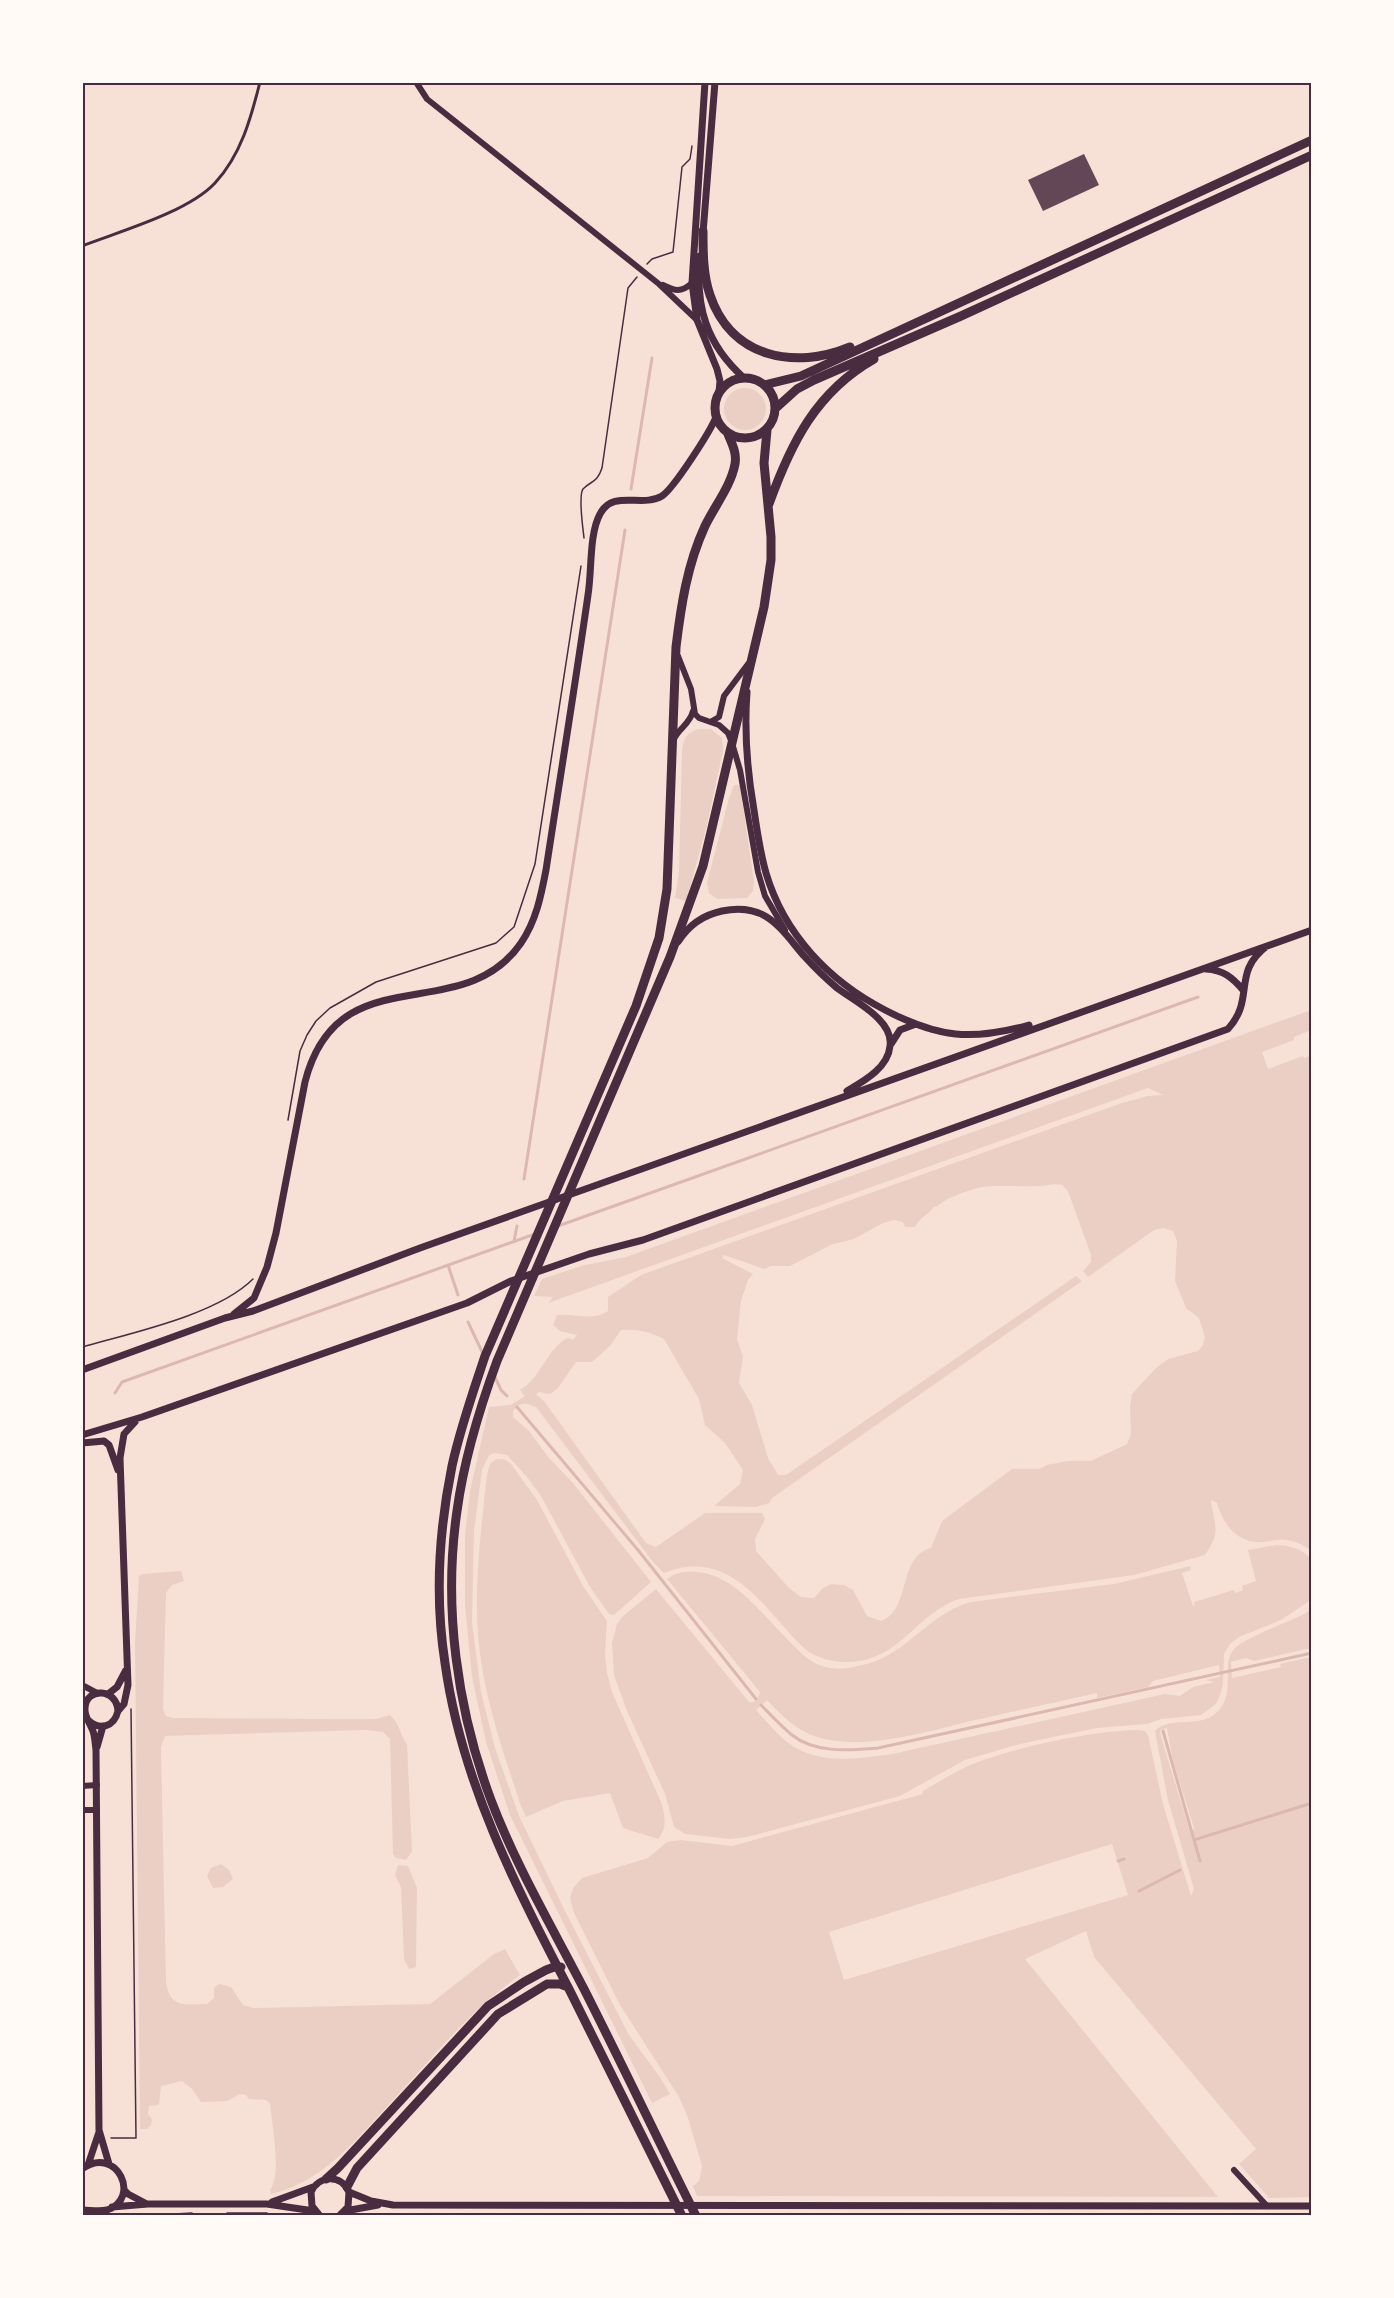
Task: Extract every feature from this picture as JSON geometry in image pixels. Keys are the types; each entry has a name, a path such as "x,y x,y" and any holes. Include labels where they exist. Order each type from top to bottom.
{"main road":[{"path":"764,385 801,376 1110,235 1311,140"},
{"path":"776,408 797,389 814,380 908,340 1311,155"},
{"path":"703,231 705,274 713,303 727,326 740,339 758,350 780,358 818,357 843,350 881,333 898,330"},
{"path":"768,507 781,472 812,413 821,401 854,371 908,340"},
{"path":"682,2216 496,1842 477,1794 462,1743 444,1663 440,1582 444,1522 452,1466 485,1356 636,1006 653,959 664,914 667,889 676,647 686,582 704,528 733,472 735,462 735,449 728,434 718,423 715,401 719,392 732,381 744,378 764,385 774,398 776,408 775,416 767,430 764,463 771,560 764,607 703,866 670,957 497,1361 477,1416 456,1512 452,1568 456,1664 464,1705 488,1789 526,1878 697,2215"},
{"path":"728,434 748,439 767,430"},
{"path":"326,2179 488,2006 525,1982 557,1966 566,1968 584,1989"},
{"path":"348,2190 357,2168 498,2014 532,1992 553,1983 568,1987"}],"street":[{"path":"416,82 427,99 659,284 697,320"},
{"path":"705,82 692,283 697,320 717,369 720,381 719,392"},
{"path":"716,82 699,277 703,316 708,332 728,363 744,378"},
{"path":"659,284 675,291 681,291 692,283"},
{"path":"225,1318 251,1301 264,1275 274,1240 307,1074 318,1047 329,1031 351,1012 369,1004 445,989 483,976 507,959 525,936 537,909 546,870 589,591 597,520 603,508 614,501 651,500 666,493 708,434 716,417"},
{"path":"676,647 681,668 691,689 696,716 724,729 732,746 741,770 758,872 765,896 786,932"},
{"path":"711,721 719,717 724,696 746,669 754,650"},
{"path":"754,650 746,711 747,766 762,855 773,893 799,938 831,974 875,1005 916,1024 952,1034 978,1036 1030,1025 1041,1026"},
{"path":"672,742 690,720 693,708"},
{"path":"670,957 682,936 694,924 709,915 725,910 741,910 764,915 786,932 827,979 872,1012 890,1037 890,1046"},
{"path":"82,1370 225,1318 253,1311 420,1248 1311,930"},
{"path":"82,1435 142,1417 467,1303 511,1281 589,1254 643,1240 1228,1029 1236,1020 1241,1009 1249,963 1254,955 1267,946"},
{"path":"1203,969 1225,973 1244,990"},
{"path":"830,1101 876,1071 886,1059 890,1046 900,1030 916,1024"},
{"path":"88,1720 92,1724 104,1726 113,1721 127,1696 120,1458 124,1434 128,1427 142,1417"},
{"path":"82,1443 104,1441 109,1445 121,1481"},
{"path":"108,1694 117,1687 126,1670"},
{"path":"82,1685 97,1693 108,1694 115,1699 118,1712"},
{"path":"82,2210 103,2211 112,2207 118,2203 124,2190 122,2176 109,2164 99,2130 96,1750 93,1731 84,1707 88,1699 97,1693"},
{"path":"96,1750 104,1726"},
{"path":"82,1786 97,1785"},
{"path":"82,1810 97,1810"},
{"path":"85,2167 99,2130"},
{"path":"85,2167 95,2163 109,2164"},
{"path":"1234,2170 1267,2206"},
{"path":"267,2204 313,2187 326,2179 336,2179 348,2190 384,2204"},
{"path":"313,2187 310,2197 317,2213"},
{"path":"124,2190 147,2204"},
{"path":"342,2213 349,2202 348,2190"},
{"path":"82,2204 93,2210"},
{"path":"112,2207 147,2204 267,2204 317,2213"},
{"path":"342,2213 355,2207 384,2204 1311,2206"}],"lane":[{"path":"82,246 175,209 214,184 231,161 244,134 260,82"}],"path":[{"path":"648,264 652,259 673,252 682,167 690,159 692,140"},
{"path":"584,546 581,495 585,488 599,478 602,468 628,288 637,277"},
{"path":"287,1128 300,1051 312,1028 330,1008 376,982 496,943 514,927 535,864 582,564"},
{"path":"82,1347 216,1305 245,1287 256,1275"},
{"path":"108,2138 136,2138 131,1708"},
{"path":"139,2216 195,2213"},
{"path":"218,2213 275,2213"},
{"path":"372,2215 677,2215"},
{"path":"697,2215 746,2215"}],"shaded area":[{"path":"745,388 760,394 766,409 760,424 745,430 730,424 724,409 730,394"},
{"path":"698,729 711,729 722,738 723,751 706,829 686,901 675,898 679,872 682,750 687,736"},
{"path":"734,785 740,785 754,882 753,891 747,898 717,899 709,893 707,883"},
{"path":"1311,1010 1311,1030 1294,1037 1294,1040 1262,1052 1268,1069 1311,1055 1311,1550 1290,1541 1258,1542 1243,1539 1226,1524 1217,1503 1211,1500 1216,1528 1214,1540 1205,1555 1134,1575 959,1599 933,1613 899,1642 875,1657 855,1662 834,1661 814,1655 805,1649 746,1588 717,1570 684,1567 664,1573 653,1562 536,1407 523,1404 513,1411 513,1417 529,1431 549,1458 573,1483 651,1582 614,1615 609,1614 590,1587 541,1496 527,1477 507,1455 495,1453 489,1455 482,1470 474,1531 472,1622 481,1692 495,1748 519,1816 565,1911 629,2035 670,2094 652,2103 510,1815 486,1742 472,1677 465,1605 465,1535 470,1491 489,1407 511,1405 525,1396 520,1390 527,1385 561,1343 568,1338 573,1340 577,1335 560,1331 553,1325 557,1315 589,1317 608,1311 608,1297 641,1275 1122,1103 1148,1096 1163,1095 1148,1088 548,1303 553,1297 534,1296 542,1279 585,1265 626,1257","holes":["1062,1185 1068,1191 1091,1255 1091,1262 1083,1271 1088,1277 1154,1230 1163,1228 1173,1231 1177,1241 1175,1281 1186,1308 1199,1318 1205,1337 1203,1345 1198,1351 1168,1359 1156,1368 1132,1394 1131,1434 1127,1444 1091,1461 1068,1461 1039,1469 1012,1469 942,1521 931,1548 920,1553 913,1561 897,1606 891,1615 881,1621 867,1616 853,1590 844,1585 831,1584 822,1589 814,1598 801,1597 789,1588 756,1551 755,1539 765,1519 762,1513 705,1513 656,1547 646,1543 544,1401 536,1394 539,1392 550,1394 558,1388 576,1362 592,1362 610,1346 621,1330 654,1334 664,1339 699,1399 705,1425 725,1443 743,1470 740,1484 714,1506 756,1507 769,1503 772,1498 1082,1281 1076,1276 786,1475 778,1475 768,1458 752,1405 739,1383 743,1357 737,1339 741,1301 748,1280 753,1274 722,1258 724,1255 764,1269 771,1266 790,1266 833,1244 854,1239 883,1223 894,1220 903,1222 905,1227 915,1227 934,1207 973,1189 991,1186"]},
{"path":"496,1459 504,1459 511,1464 537,1500 583,1586 607,1621 605,1655 607,1673 612,1692 661,1802 664,1826 658,1839 623,1828 610,1793 563,1801 526,1817 521,1806 491,1711 478,1638 477,1596 481,1527 487,1475 490,1464"},
{"path":"1277,1545 1291,1547 1304,1553 1311,1560 1311,1600 1281,1620 1239,1637 1230,1644 1224,1654 1223,1684 1220,1695 1216,1704 1201,1715 1161,1719 1147,1724 1097,1728 1020,1744 965,1760 900,1796 747,1837 730,1839 685,1834 674,1827 665,1794 627,1711 614,1675 612,1643 617,1624 623,1616 656,1589 749,1702 757,1698 760,1692 667,1579 681,1573 697,1572 724,1581 748,1599 809,1659 822,1666 840,1669 875,1661 890,1654 941,1616 971,1602 1114,1584 1190,1566 1191,1570 1182,1573 1193,1606 1195,1606 1194,1602 1234,1590 1236,1593 1243,1590 1242,1586 1256,1581 1248,1550","holes":["1219,1665 1220,1677 1205,1680 1214,1682 1193,1687 1180,1696 1165,1694 892,1754 857,1758 820,1757 798,1749 781,1736 756,1710 767,1700 794,1725 814,1736 833,1741 876,1741 919,1734 1097,1693 1097,1698 1148,1687 1153,1681"]},
{"path":"181,1571 184,1581 172,1585 166,1593 163,1709 166,1716 173,1718 376,1719 390,1715 407,1744 412,1852 406,1860 396,1858 393,1854 390,1739 383,1732 366,1730 165,1736 161,1747 166,1983 171,1997 180,2003 207,2004 214,1998 214,1988 219,1984 231,1987 243,2005 253,2008 430,2004 494,1954 505,1949 520,1975 467,2020 346,2150 304,2181 271,2194 276,2161 270,2104 266,2100 249,2099 246,2095 240,2094 227,2101 201,2102 192,2089 182,2081 161,2086 159,2105 149,2106 148,2114 152,2119 151,2125 147,2129 140,2129 135,1642 139,1576"},
{"path":"1311,1608 1311,1648 1254,1661 1246,1658 1231,1662 1232,1678 1281,1667 1280,1664 1311,1657 1311,2197 1269,2198 1239,2164 1256,2149 1094,1957 1086,1931 1025,1959 1218,2197 697,2196 693,2186 699,2181 702,2166 688,2118 679,2097 620,2005 574,1913 570,1898 573,1888 582,1878 648,1858 667,1842 681,1840 732,1846 923,1794 923,1791 985,1759 1074,1737 1136,1730 1145,1731 1148,1735 1163,1804 1191,1896 1194,1889 1168,1800 1155,1731 1161,1726 1201,1720 1216,1713 1226,1697 1228,1662 1235,1648 1306,1613","holes":["1167,1728 1173,1761 1194,1828 1191,1835 1161,1737 1160,1730","1112,1844 1128,1895 844,1980 829,1932"]},
{"path":"221,1864 229,1870 233,1879 223,1887 213,1888 207,1876 211,1868"},
{"path":"398,1865 408,1866 417,1888 416,1967 409,1969 404,1959 401,1887 395,1875"}],"building":[{"path":"1084,154 1099,185 1043,211 1028,180"}],"waterway":[{"path":"631,489 652,358"},
{"path":"524,1179 625,530"},
{"path":"558,1226 1198,997"},
{"path":"514,1241 517,1226"},
{"path":"115,1393 122,1382 535,1234"},
{"path":"448,1265 458,1295"},
{"path":"468,1322 484,1356"},
{"path":"494,1375 501,1390 507,1396"},
{"path":"517,1407 638,1550 756,1699"},
{"path":"761,1705 801,1741 822,1748 878,1748 1312,1653"},
{"path":"1163,1731 1200,1861"},
{"path":"1194,1840 1312,1803"},
{"path":"1118,1861 1124,1859"},
{"path":"1139,1891 1180,1870"}]}
